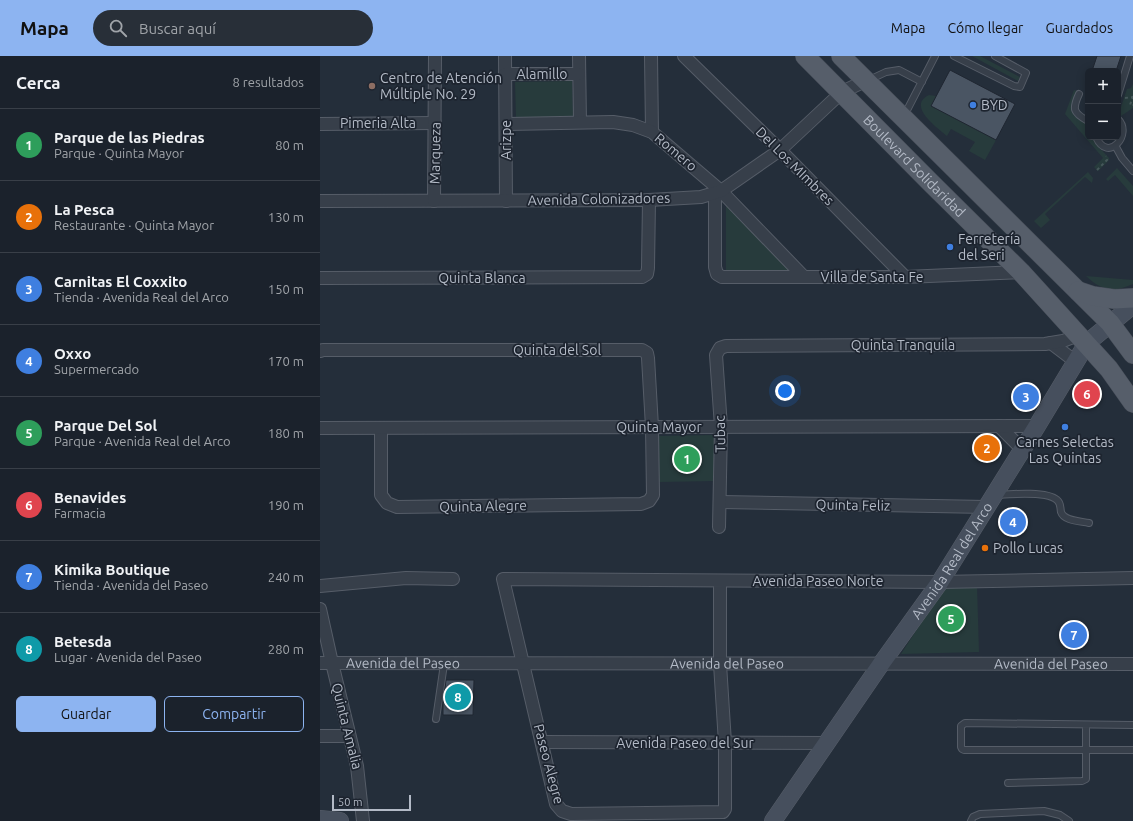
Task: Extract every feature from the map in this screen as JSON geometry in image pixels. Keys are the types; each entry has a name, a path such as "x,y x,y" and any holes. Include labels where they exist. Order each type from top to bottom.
{"main road":[{"name":"Boulevard Solidaridad","path":"805,56 1021,272 1110,369 1133,403"},
{"name":"Boulevard Solidaridad","path":"842,56 865,81 1110,323 1133,354"},
{"path":"1078,291 1093,296 1114,299 1133,298"}],"street":[{"name":"Marqueza","path":"434,201 435,56"},
{"name":"Arizpe","path":"505,56 506,200"},
{"path":"578,56 580,122"},
{"path":"651,56 652,132"},
{"name":"Del Los MImbres","path":"684,56 780,150 905,277"},
{"name":"Alamillo","path":"505,74 579,74"},
{"name":"Avenida Colonizadores","path":"320,201 649,200 701,197 718,192 780,150 842,92 865,81"},
{"name":"Romero","path":"506,124 613,122 633,125 652,132 718,192 804,277"},
{"name":"Pimeria Alta","path":"320,124 435,123"},
{"name":"Villa de Santa Fe","path":"718,192 715,267 717,274 722,277 905,277 1021,272"},
{"name":"Quinta Blanca","path":"321,278 642,277 647,274 648,268 649,200"},
{"name":"Avenida Real del Arco","path":"773,821 881,664 940,582 1076,362 1083,339 1110,323 1133,305"},
{"name":"Quinta Tranquila","path":"726,346 1051,343 1083,339"},
{"path":"1051,343 1076,362"},
{"name":"Tubac","path":"720,527 720,427 716,355 720,348 726,346"},
{"name":"Quinta del Sol","path":"322,351 642,350 647,353 648,358 652,427 653,495"},
{"path":"999,426 1023,450"},
{"name":"Quinta Mayor","path":"320,428 1037,426"},
{"name":"Quinta Alegre","path":"381,428 381,495 387,503 397,507 641,504 649,501 653,495"},
{"name":"Quinta Feliz","path":"720,502 990,501"},
{"path":"320,586 406,578 453,580"},
{"name":"Avenida Paseo Norte","path":"503,579 940,582 1133,578"},
{"name":"Paseo Alegre","path":"503,579 522,664 558,808 571,814 722,812 725,809 725,743"},
{"path":"720,581 720,664 725,743"},
{"name":"Quinta Amalia","path":"320,609 326,664 357,766 363,821"},
{"name":"Avenida del Paseo","path":"326,664 1133,664"},
{"path":"320,736 349,736"},
{"name":"Avenida Paseo del Sur","path":"542,742 827,743"}],"lane":[{"path":"903,117 935,56"},
{"path":"954,56 1014,86 1020,87 1026,73 994,56"},
{"path":"1121,85 1130,56"},
{"path":"865,81 886,72 899,70 922,82"},
{"path":"1079,94 1074,108 1075,112 1085,120"},
{"path":"1098,140 1104,146 1110,148 1116,147 1124,140 1126,135 1126,130 1121,122"},
{"path":"1116,147 1122,158 1133,171"},
{"path":"990,501 1040,494 1057,500 1062,513 1067,519 1089,523"},
{"path":"436,720 444,664"},
{"path":"1133,725 965,723 961,726 961,747 964,750 1133,750"},
{"path":"1008,784 1082,781 1086,779 1086,724"},
{"path":"971,821 973,817 980,814 1044,811 1060,815 1069,821"}],"path":[{"path":"1133,95 1130,106 1133,105"}],"green space":[{"path":"972,56 980,56 1020,77 1018,81"},
{"path":"572,81 573,117 516,118 515,82"},
{"path":"1133,84 1133,108 1121,116 1121,107 1127,89 1131,88"},
{"path":"1074,90 1077,91 1072,104 1072,112 1077,118 1085,123 1085,137 1065,114"},
{"path":"929,95 936,96 931,106 996,140 985,160 969,151 975,142 951,129 947,136 926,117 922,111 921,105 923,100"},
{"path":"1087,140 1094,140 1109,158 1109,160 1098,171 1094,167 1103,158"},
{"path":"1117,168 1133,186 1133,196 1115,175 1108,181 1106,179"},
{"path":"1088,172 1093,178 1092,183 1085,177 1045,214 1050,220 1041,228 1034,221"},
{"path":"726,197 802,276 726,276"},
{"path":"1086,276 1133,280 1133,284 1119,289 1108,289 1097,285"},
{"path":"714,435 715,481 659,482 658,436"},
{"path":"977,585 979,652 901,654 945,586"}],"building":[{"path":"1097,56 1121,56 1117,68 1093,68"},
{"name":"BYD","path":"950,70 1015,104 996,140 931,106"},
{"path":"446,680 474,680 473,715 443,715"}],"place":[{"name":"Centro de Atención Múltiple No. 29","path":"372,86"},
{"name":"BYD","path":"973,105"},
{"name":"Ferretería del Seri","path":"950,247"},
{"name":"Benavides","path":"1087,394"},
{"name":"Carnitas El Coxxito","path":"1026,397"},
{"name":"Carnes Selectas Las Quintas","path":"1065,427"},
{"name":"La Pesca","path":"987,448"},
{"name":"Parque de las Piedras","path":"687,459"},
{"name":"Oxxo","path":"1013,522"},
{"name":"Pollo Lucas","path":"985,548"},
{"name":"Parque Del Sol","path":"951,619"},
{"name":"Kimika Boutique","path":"1074,635"},
{"name":"Betesda","path":"458,697"}]}
